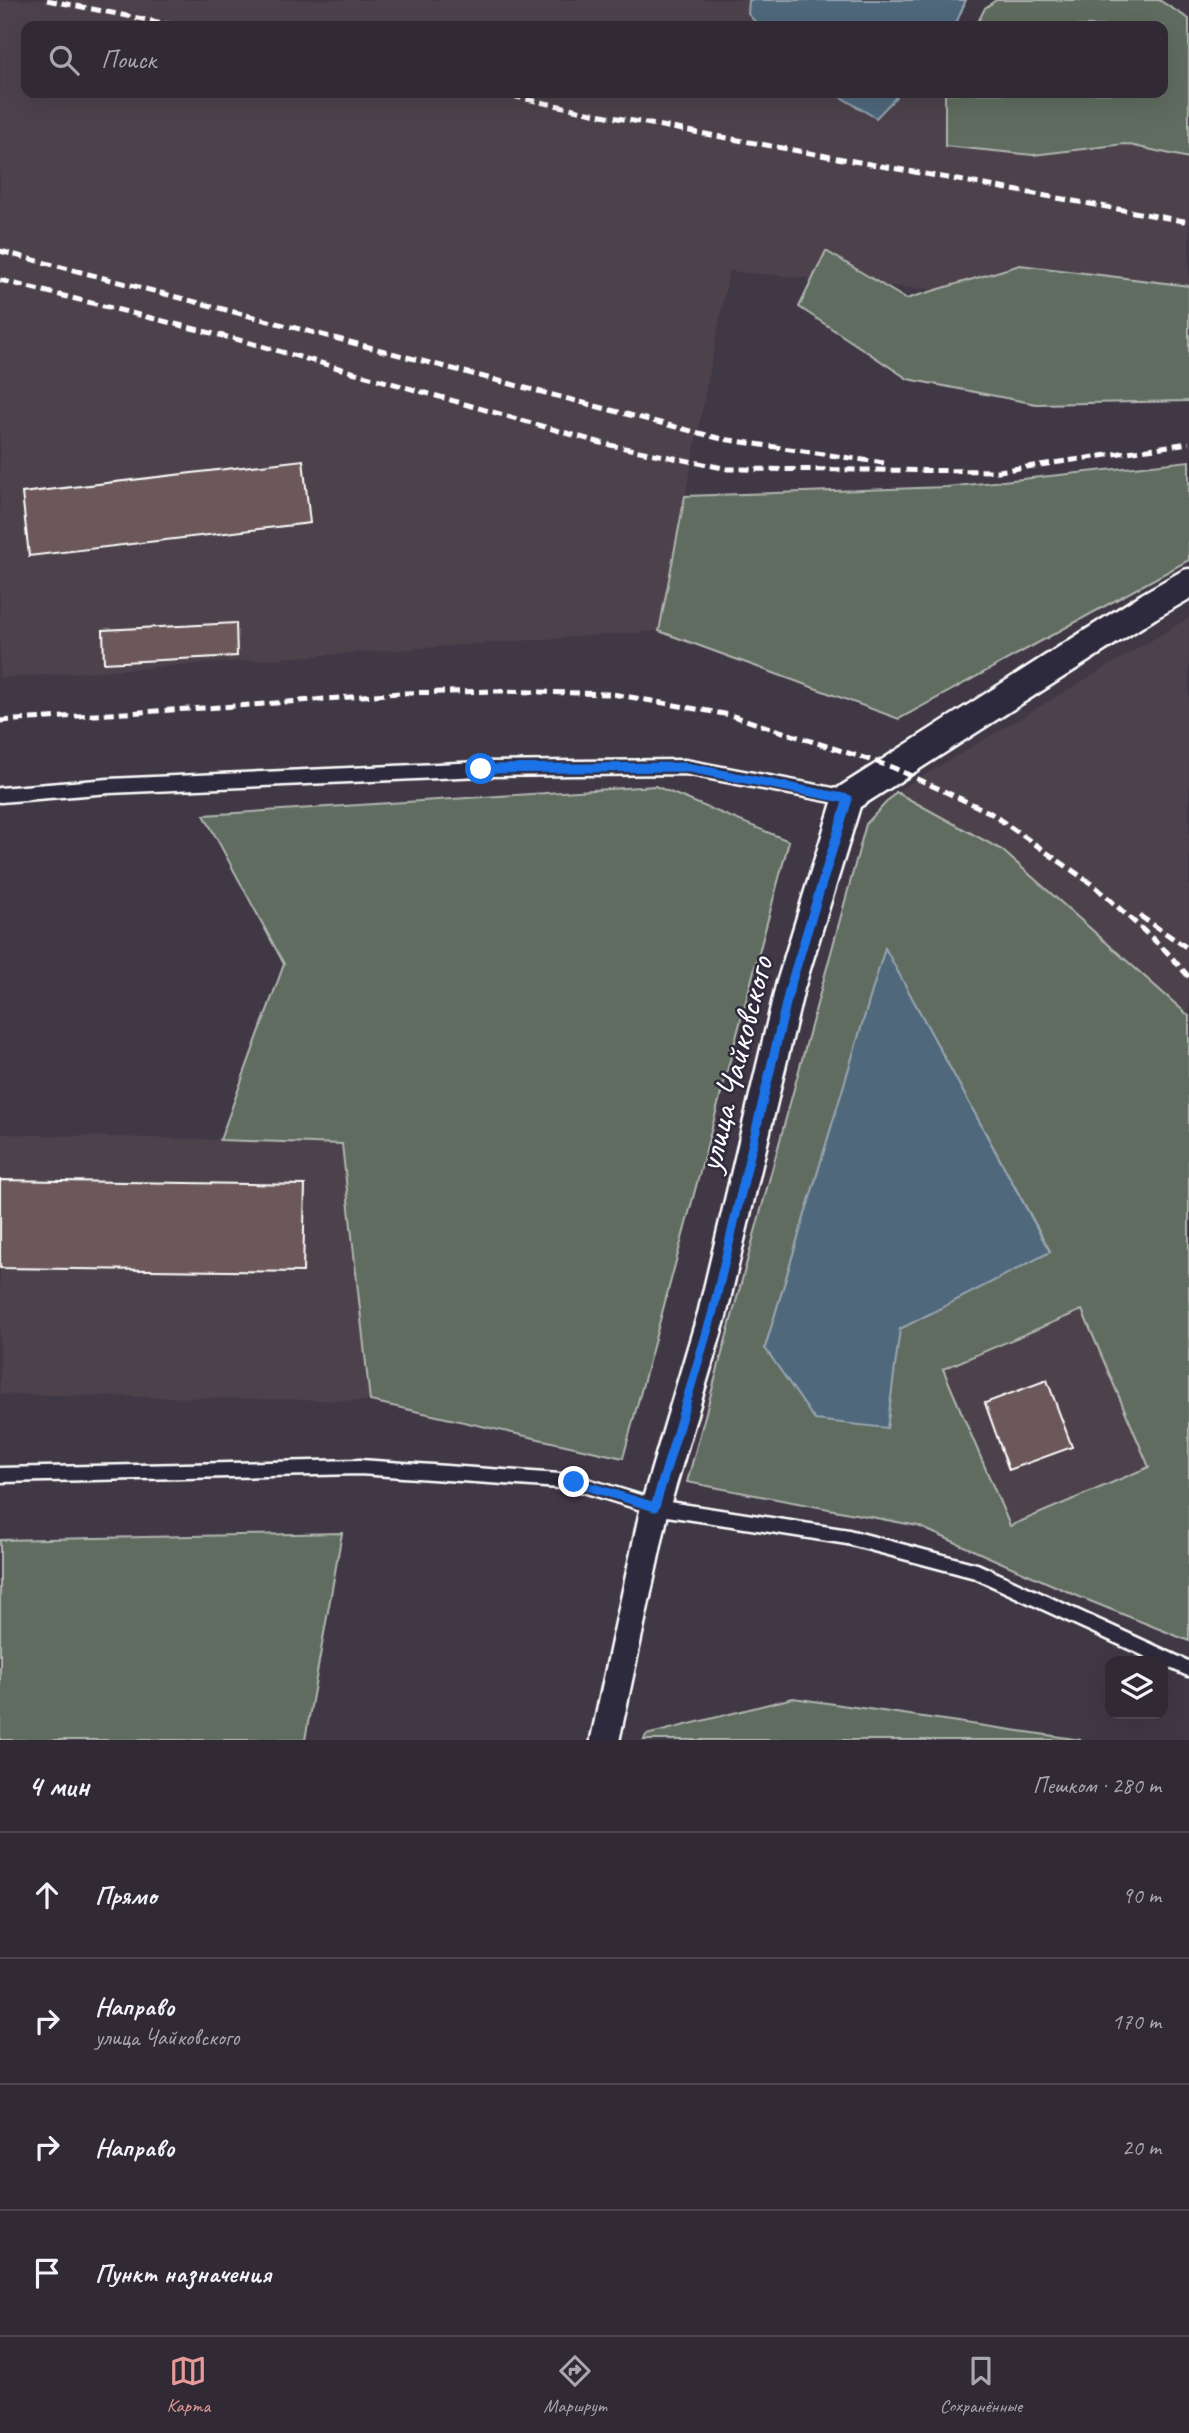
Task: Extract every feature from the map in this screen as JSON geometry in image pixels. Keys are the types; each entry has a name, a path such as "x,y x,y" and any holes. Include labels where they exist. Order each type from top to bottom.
{"street":[{"path":"848,799 1189,583"},
{"name":"улица Чайковского","path":"605,1740 655,1507 712,1315 790,987 848,799"}],"lane":[{"path":"0,795 109,786 481,769 685,767 848,799"},
{"path":"0,1475 360,1467 574,1482 655,1507 848,1537 976,1571 1189,1670"}],"shaded area":[{"path":"0,0 749,0 822,21 21,21 21,98 1087,98 1189,127 1189,313 729,271 659,631 0,678"},
{"path":"1189,618 1189,1016 1002,850 896,792"},
{"path":"0,1134 342,1143 370,1401 0,1394"},
{"path":"1083,1310 1149,1467 1010,1527 943,1369"}],"green space":[{"path":"996,0 1159,0 1189,19 1189,158 1125,144 1033,155 945,146 945,98 1168,98 1168,21 978,21 985,8"},
{"path":"826,251 906,299 1020,265 1189,286 1189,401 1036,404 908,379 799,307"},
{"path":"1189,461 1189,560 899,719 659,631 685,496 947,487"},
{"path":"655,786 789,841 623,1458 370,1401 342,1144 220,1140 284,964 204,815"},
{"path":"896,792 1002,850 1189,1016 1189,1641 918,1526 687,1482 866,824","holes":["885,949 1050,1251 899,1329 887,1428 765,1348","1082,1310 1149,1467 1010,1526 943,1369"]},
{"path":"342,1533 305,1740 0,1740 0,1540"},
{"path":"793,1698 1081,1740 644,1740 646,1735"}],"water":[{"path":"749,0 966,0 957,21 754,21 748,14"},
{"path":"842,98 895,98 876,118"},
{"path":"885,948 1050,1252 900,1329 887,1428 815,1420 765,1348"}],"building":[{"path":"303,460 310,523 29,556 22,493"},
{"path":"236,623 237,656 104,663 103,630"},
{"path":"0,1180 305,1185 303,1272 0,1268"},
{"path":"1047,1380 1072,1447 1009,1470 985,1403"}],"railway":[{"path":"47,0 153,21"},
{"path":"521,98 1189,222"},
{"path":"0,251 722,439 884,463"},
{"path":"0,280 247,342 605,444 728,469 999,471 1189,443"},
{"path":"0,721 400,693 500,691 613,694 730,715 892,767 989,812 1096,887 1166,951 1189,977"},
{"path":"1140,916 1189,949"}],"route":[{"path":"481,769 685,767 848,799 790,987 712,1315 655,1507 574,1482"}]}
